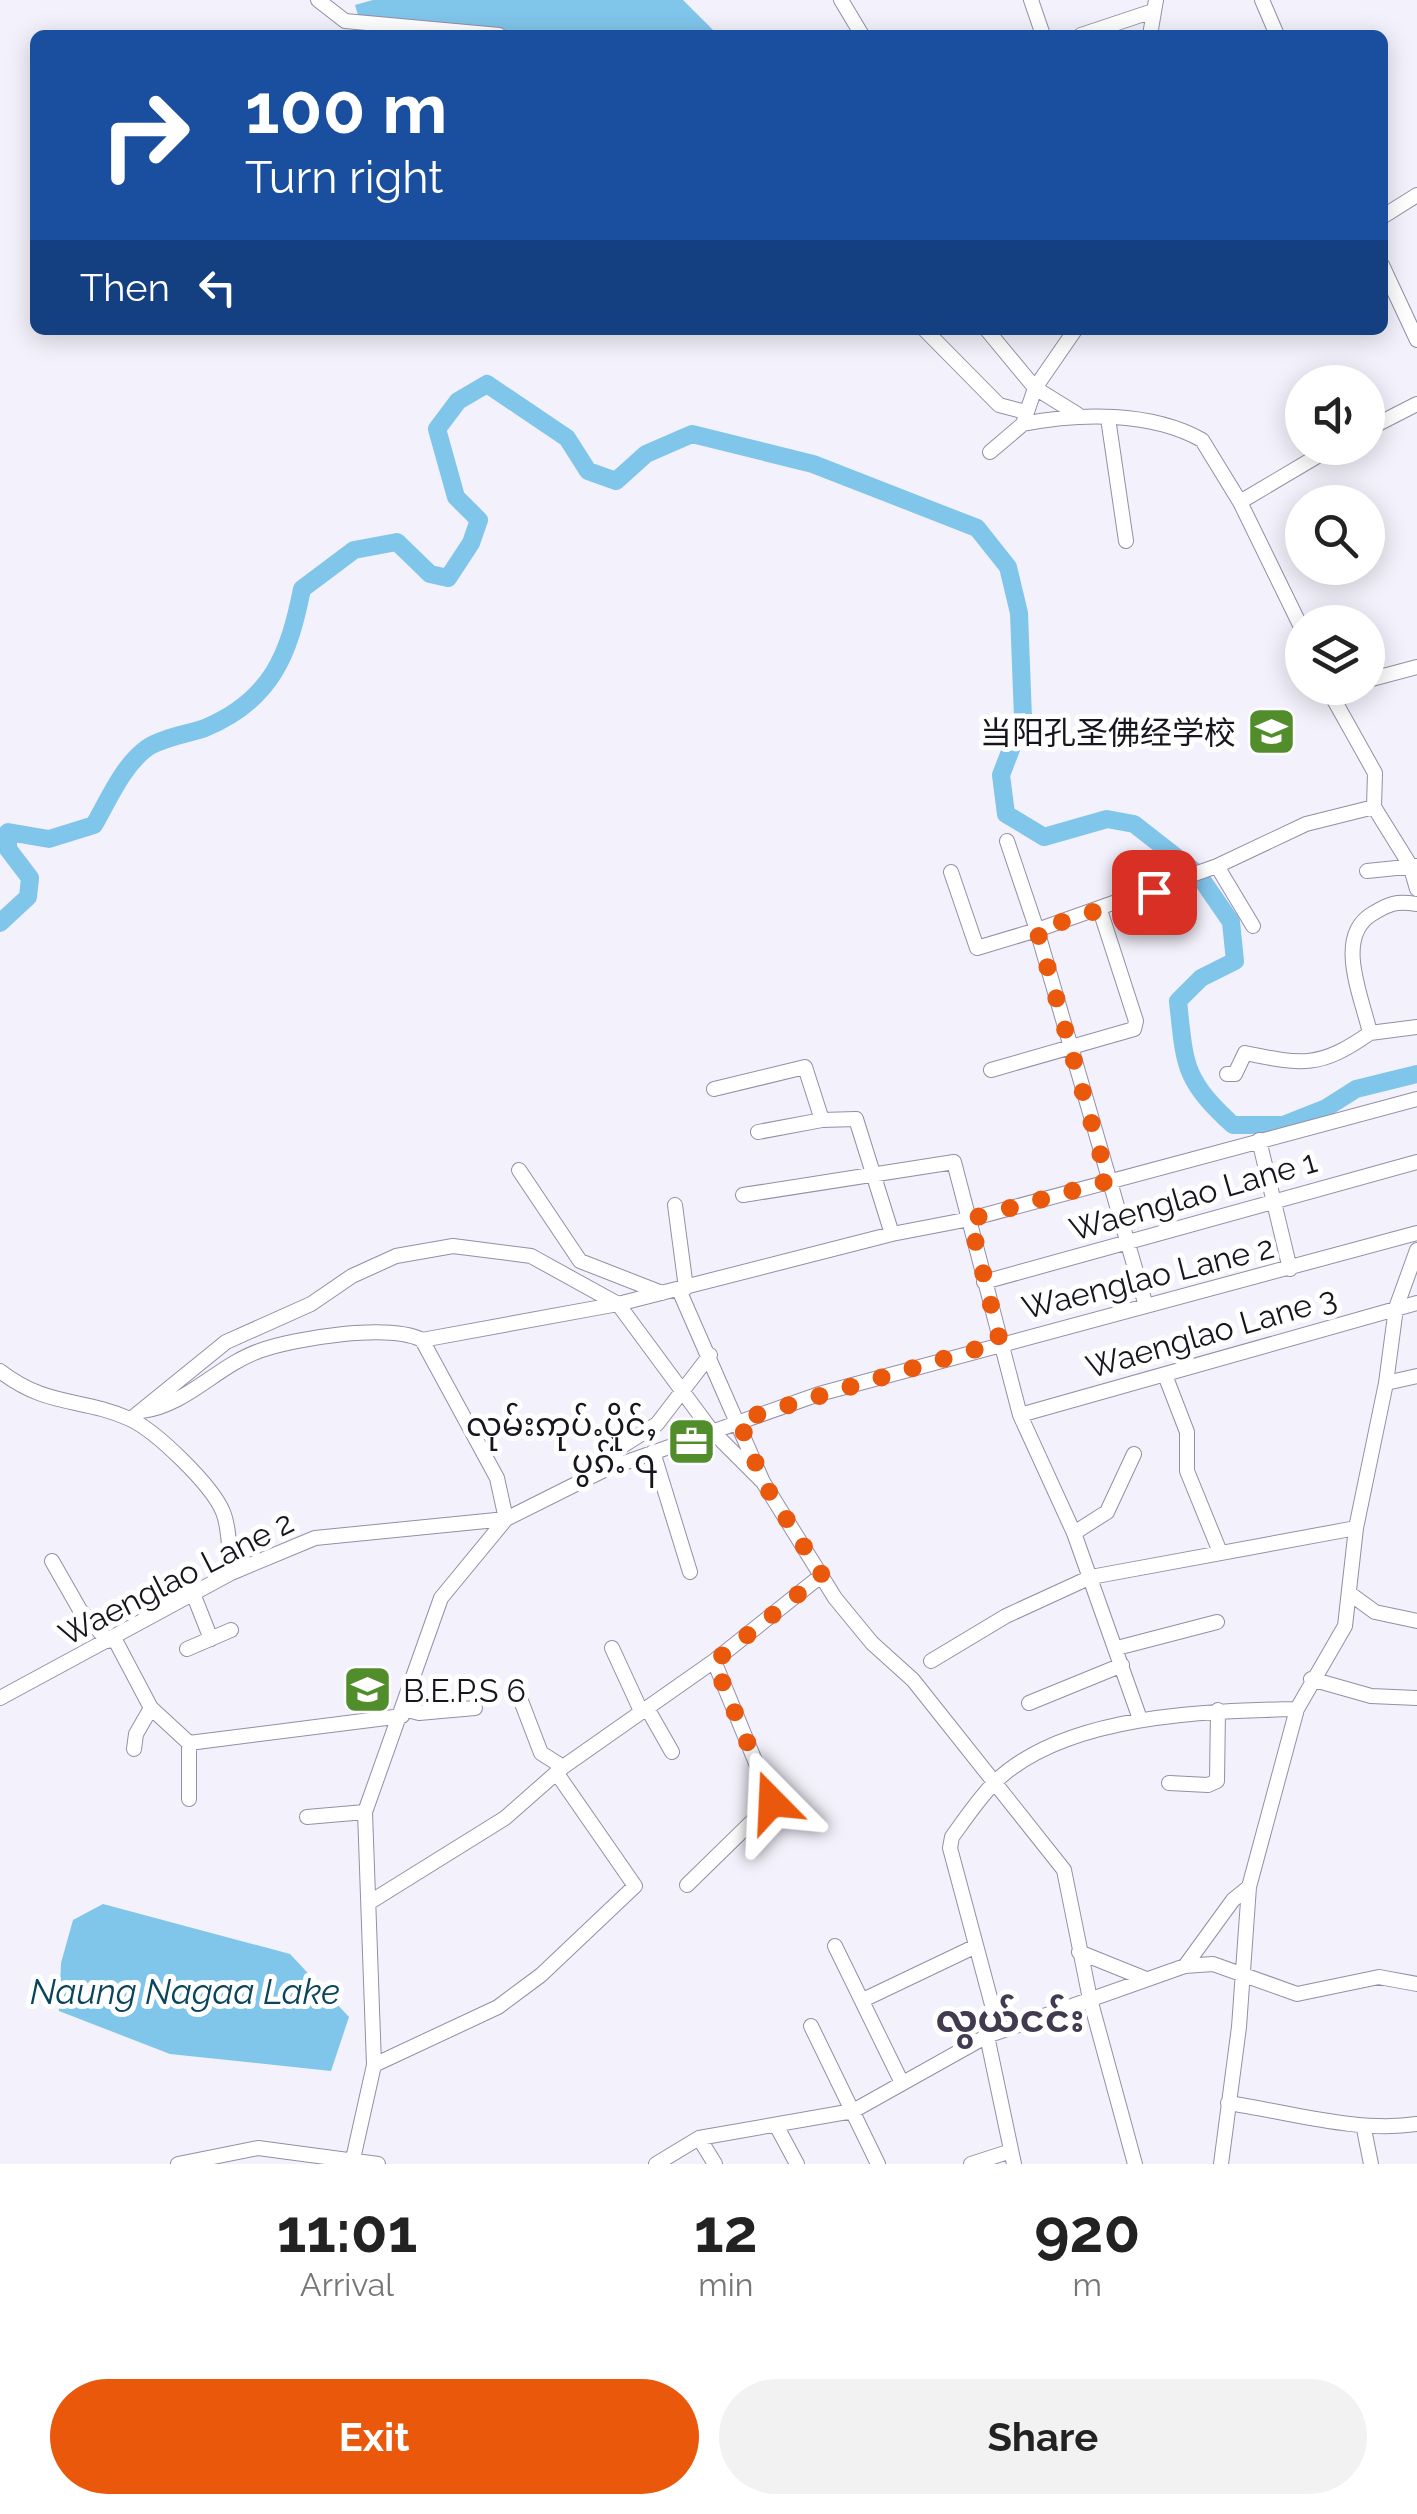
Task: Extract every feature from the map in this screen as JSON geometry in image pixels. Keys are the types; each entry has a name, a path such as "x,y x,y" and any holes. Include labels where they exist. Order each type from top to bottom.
{"street":[{"path":"318,0 345,21 444,30"},
{"path":"841,0 859,30"},
{"path":"1031,0 1041,30"},
{"path":"1262,0 1275,30"},
{"path":"1093,30 1155,3"},
{"path":"1151,30 1155,3"},
{"path":"1388,213 1417,195"},
{"path":"1388,279 1417,340"},
{"path":"930,335 999,405 1024,418 1077,414 1202,440 1240,502 1290,605"},
{"path":"991,335 1035,388 1077,414"},
{"path":"990,452 1024,418 1035,388 1072,335"},
{"path":"1385,420 1417,404"},
{"path":"1108,418 1126,541"},
{"path":"1240,502 1302,465"},
{"path":"1385,675 1417,667"},
{"path":"1339,705 1375,773 1374,807 1414,866 1417,890"},
{"path":"951,872 977,948 1100,910 1218,866 1306,824 1374,807"},
{"path":"1008,841 1072,1046 1146,1306"},
{"path":"1218,866 1253,926"},
{"path":"1367,871 1414,866"},
{"path":"1370,1033 1352,932 1364,919 1393,901 1417,904"},
{"path":"991,1070 1128,1033 1136,1021 1100,910"},
{"path":"1227,1074 1235,1074 1245,1053 1292,1063 1335,1058 1370,1033 1417,1027"},
{"path":"714,1089 805,1067 822,1120"},
{"path":"0,1371 28,1392 135,1415 163,1408 258,1351 380,1331 422,1340 618,1304 892,1234 970,1219 1417,1099"},
{"path":"758,1132 822,1120 856,1119 892,1234"},
{"path":"1258,1140 1290,1269"},
{"path":"1417,1150 1417,1163"},
{"path":"743,1195 954,1162 1020,1415 1091,1576 1140,1719"},
{"name":"Waenglao Lane 1","path":"984,1282 1417,1163"},
{"path":"519,1170 580,1261 662,1294"},
{"path":"675,1204 682,1289 763,1482 822,1575 872,1642 913,1680 1064,1870 1090,2000 1135,2164"},
{"name":"Waenglao Lane 2","path":"0,1698 231,1574 315,1538 506,1519 604,1470 739,1420 1000,1342 1417,1234"},
{"path":"135,1415 226,1342 311,1304 352,1276 396,1256 452,1246 531,1256 618,1304 711,1430 763,1482"},
{"path":"1221,2164 1244,1976 1249,1888 1298,1709 1310,1679 1344,1626 1356,1528 1386,1383 1396,1308 1417,1250"},
{"name":"Waenglao Lane 3","path":"1020,1415 1417,1303"},
{"path":"178,2164 258,2148 366,2162 374,2066 365,1812 441,1598 506,1519 497,1478 422,1340"},
{"path":"604,1470 619,1448 657,1424 710,1356"},
{"path":"1165,1375 1186,1432 1187,1471 1220,1552"},
{"path":"1386,1383 1417,1376"},
{"path":"135,1415 205,1484 223,1512 231,1574"},
{"path":"652,1452 690,1572"},
{"path":"1074,1533 1107,1512 1134,1454"},
{"path":"931,1662 1006,1616 1091,1576 1356,1528"},
{"path":"52,1561 80,1610 111,1640 151,1708 189,1743 190,1798"},
{"path":"370,1902 505,1818 560,1771 714,1662 822,1575"},
{"path":"1350,1593 1376,1612 1417,1621"},
{"path":"194,1596 212,1639"},
{"path":"1117,1648 1218,1622"},
{"path":"186,1649 232,1630"},
{"path":"612,1648 644,1710 672,1752"},
{"path":"687,1886 772,1802 714,1662"},
{"path":"1029,1703 1122,1665"},
{"path":"1310,1679 1371,1696 1417,1698"},
{"path":"374,2066 498,2006 541,1976 635,1886 560,1771 541,1753 518,1692"},
{"path":"134,1749 136,1734 151,1708"},
{"path":"189,1743 402,1712 476,1708"},
{"path":"971,2164 1013,2158 993,2034 950,1848 952,1837 996,1781 1026,1760 1080,1735 1140,1719 1218,1710 1298,1709"},
{"path":"1169,1783 1208,1785 1216,1780 1218,1710"},
{"path":"307,1818 365,1812"},
{"path":"1185,1966 1233,1900 1249,1888"},
{"path":"836,1946 865,1998 902,2083"},
{"path":"865,1998 974,1947"},
{"path":"1079,1952 1147,1979"},
{"path":"656,2164 698,2138 853,2110 993,2034 1185,1966 1213,1964 1297,1994 1379,1977 1417,1984"},
{"path":"811,2026 878,2164"},
{"path":"1228,2103 1319,2116 1364,2129 1417,2124"},
{"path":"776,2125 797,2164"},
{"path":"1364,2129 1371,2164"},
{"path":"698,2138 714,2164"}],"water":[{"path":"373,0 683,0 713,30 497,30 358,15 355,5"},
{"name":"Naung Nagaa Lake","path":"103,1904 290,1954 349,2017 331,2071 170,2054 59,2011 61,1963 73,1920"}],"waterway":[{"path":"0,923 28,897 30,878 8,849 8,832 49,839 94,825 138,755 167,739 205,728 247,704 262,689 283,654 302,589 354,550 397,542 430,574 448,578 471,543 479,520 456,497 437,429 458,401 487,384 567,438 588,471 616,481 646,454 692,434 813,464 977,528 1008,567 1019,613 1023,718 1001,775 1006,814 1044,837 1107,819 1134,824 1198,874 1231,922 1235,961 1201,978 1178,1001 1185,1057 1204,1095 1233,1125 1283,1125 1326,1108 1356,1089 1417,1074"}],"place":[{"name":"当阳孔圣佛经学校","path":"1271,732"},
{"name":"လုမ်းဢုပ်ႉပိူင်ႇ ပွၵ်ႉ ႖","path":"692,1442"},
{"name":"B.E.P.S 6","path":"368,1690"}],"district":[{"name":"လွယ်ငင်း","path":"1010,2018"}],"route":[{"path":"772,1802 714,1662 822,1575 763,1482 739,1420 1000,1342 970,1219 1108,1181 1085,1086 1037,930 1154,892"}]}
